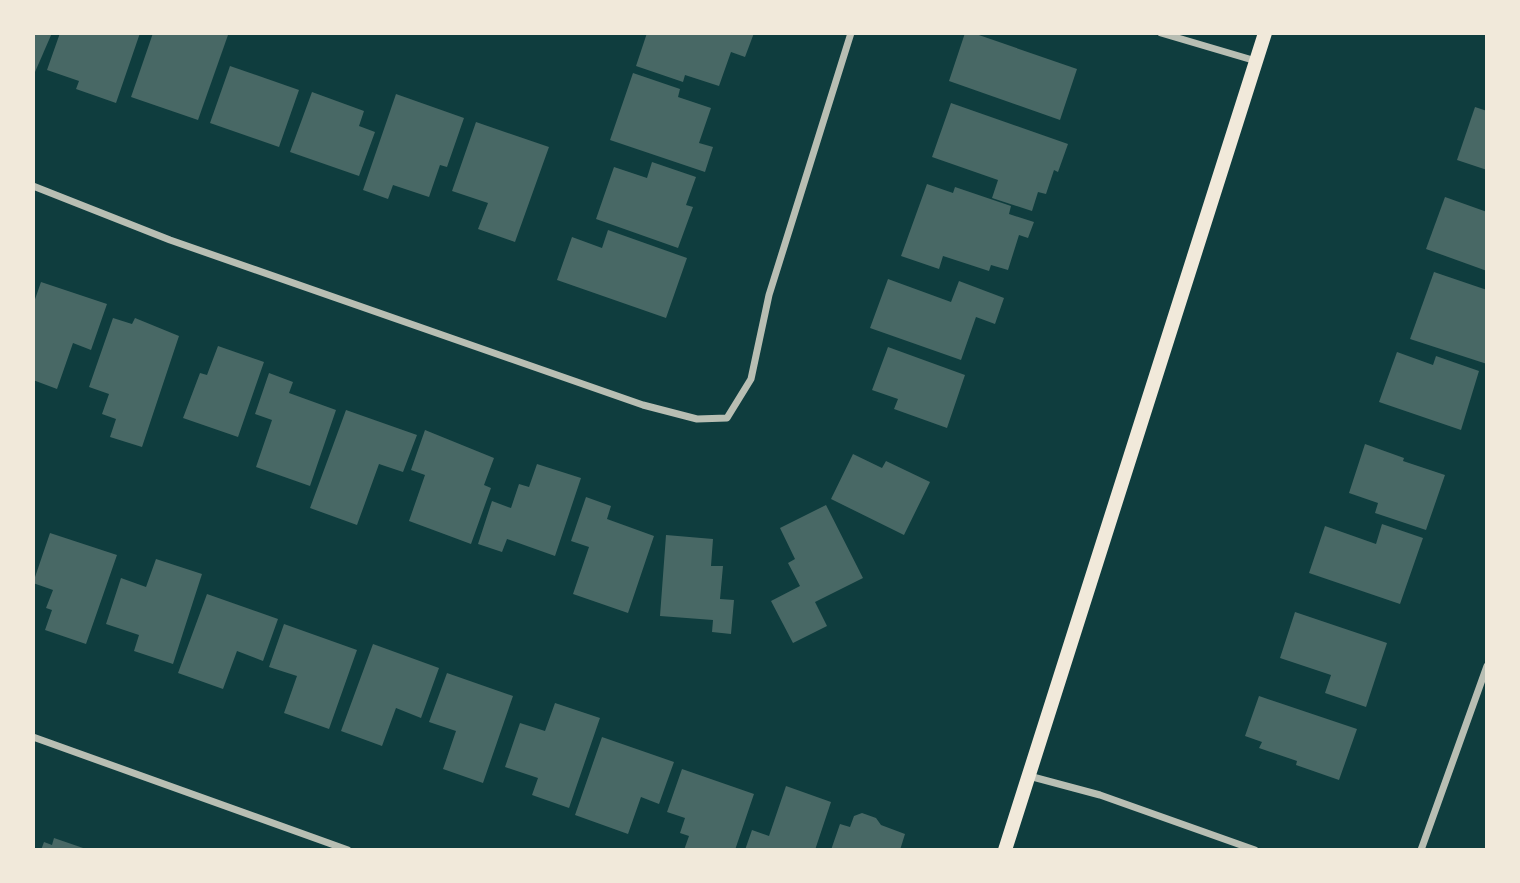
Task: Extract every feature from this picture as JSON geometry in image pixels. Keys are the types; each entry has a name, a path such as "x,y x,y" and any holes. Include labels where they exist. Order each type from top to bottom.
{"main road":[{"path":"1004,850 1265,33"}],"street":[{"path":"33,186 183,244 643,405 697,419 727,418 751,379 769,295 851,33"},
{"path":"1161,33 1256,61"},
{"path":"1421,850 1487,666"},
{"path":"33,737 348,850"},
{"path":"1029,776 1100,795 1255,850"}],"building":[{"path":"33,33 52,33 35,72 33,71"},
{"path":"60,33 140,33 116,103 76,89 79,81 47,70"},
{"path":"153,33 228,35 198,120 131,97"},
{"path":"647,33 754,33 745,57 731,52 719,86 685,75 683,82 636,66"},
{"path":"965,33 973,33 1077,69 1060,120 949,81"},
{"path":"230,66 299,90 279,147 210,123"},
{"path":"633,73 680,89 678,97 711,108 699,143 713,147 705,172 610,140"},
{"path":"312,92 364,111 359,126 375,132 359,176 290,152"},
{"path":"396,94 464,118 447,167 440,165 429,197 393,185 388,199 363,190"},
{"path":"951,103 1068,144 1058,172 1054,170 1046,194 1038,192 1032,211 992,198 998,180 932,157"},
{"path":"1475,107 1487,111 1487,170 1457,160"},
{"path":"476,122 549,147 515,242 478,229 488,203 452,191"},
{"path":"652,162 696,177 686,205 693,207 678,248 596,219 614,167 647,178"},
{"path":"927,184 953,193 955,187 1011,206 1009,214 1034,222 1028,238 1019,235 1008,270 991,265 989,271 943,256 939,269 901,256"},
{"path":"1445,197 1487,212 1487,271 1426,249"},
{"path":"608,230 687,258 666,318 557,280 572,237 602,248"},
{"path":"1434,272 1487,290 1487,364 1410,339"},
{"path":"888,279 951,302 959,281 1004,298 995,324 976,317 961,360 870,328"},
{"path":"41,282 107,304 91,350 73,343 57,389 33,380 33,305"},
{"path":"113,318 132,324 135,318 179,336 142,447 110,437 116,419 102,414 109,394 89,387"},
{"path":"218,346 264,362 238,437 183,418 200,373 207,375"},
{"path":"888,347 965,375 947,428 894,409 898,399 872,390"},
{"path":"1397,352 1433,365 1436,356 1479,371 1461,430 1379,402"},
{"path":"269,373 293,382 289,393 336,410 310,486 256,467 272,420 255,414"},
{"path":"346,410 417,435 403,472 379,464 357,525 310,508"},
{"path":"425,430 494,458 484,485 491,488 471,544 409,521 425,475 411,470"},
{"path":"1365,444 1404,458 1403,461 1445,475 1426,530 1375,513 1378,503 1349,493"},
{"path":"853,454 882,468 886,461 930,482 904,535 831,499"},
{"path":"537,464 581,478 555,556 507,539 502,552 478,544 492,501 511,508 519,484 529,487"},
{"path":"586,497 611,506 607,519 654,536 628,613 573,594 589,547 571,541"},
{"path":"826,505 863,578 815,602 827,626 793,643 771,601 800,586 788,563 795,559 780,528"},
{"path":"1382,524 1423,538 1400,604 1309,573 1325,526 1376,544"},
{"path":"50,533 117,555 86,644 45,630 52,610 46,608 53,590 33,583"},
{"path":"666,535 713,539 711,566 723,566 720,599 734,600 731,634 712,632 713,620 660,616"},
{"path":"156,559 202,574 173,664 134,651 139,635 106,624 121,578 146,587"},
{"path":"207,594 278,619 263,661 237,651 223,689 178,673"},
{"path":"1295,612 1387,643 1366,707 1325,693 1331,675 1280,658"},
{"path":"284,624 357,650 329,729 284,713 297,676 269,667"},
{"path":"373,644 439,668 421,718 396,708 382,746 341,731"},
{"path":"447,673 513,696 483,783 443,769 456,731 429,722"},
{"path":"1259,696 1357,729 1339,780 1259,748 1262,742 1245,736"},
{"path":"555,703 600,718 569,808 532,795 538,778 505,767 520,723 545,731"},
{"path":"602,737 674,762 659,804 641,797 628,834 575,815"},
{"path":"682,769 754,794 735,850 684,850 689,836 680,833 685,818 667,812"},
{"path":"786,786 831,802 815,850 745,850 752,830 769,836"},
{"path":"862,813 876,818 881,825 905,834 900,850 831,850 840,824 850,827 854,816"},
{"path":"54,838 86,850 41,850 44,842 52,845"}]}
